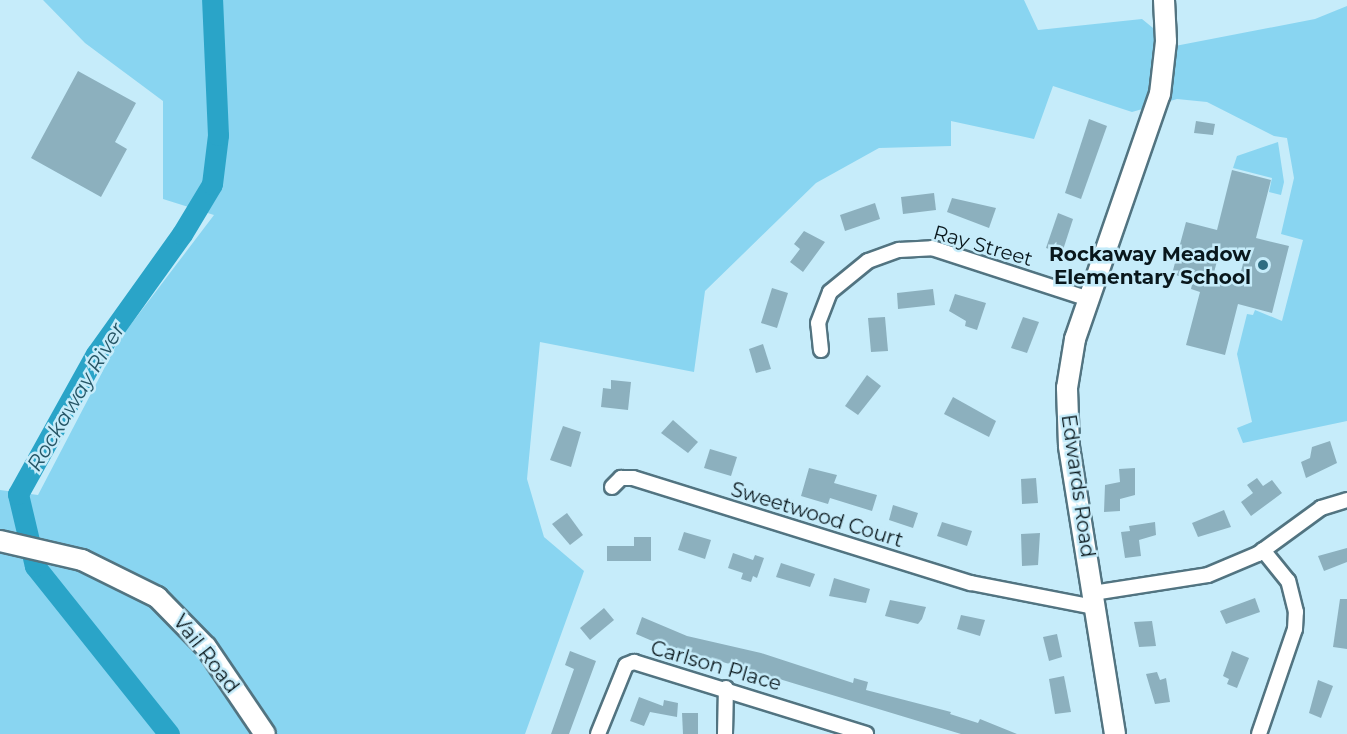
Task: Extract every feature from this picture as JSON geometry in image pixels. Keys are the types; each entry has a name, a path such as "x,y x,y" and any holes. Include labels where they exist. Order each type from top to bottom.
{"street":[{"name":"Edwards Road","path":"1115,734 1067,413 1070,363 1089,299 1160,94 1166,41 1164,0"},
{"name":"Ray Street","path":"821,350 818,322 830,292 868,261 899,250 932,248 1089,299"},
{"name":"Sweetwood Court","path":"612,487 621,477 633,478 971,583 1015,592 1094,600"},
{"path":"1094,600 1208,575 1263,550 1321,508 1347,500"},
{"name":"Vail Road","path":"0,541 66,555 120,575 173,612 206,647 265,734"},
{"path":"1259,734 1295,629 1296,612 1288,581 1263,550"},
{"name":"Carlson Place","path":"598,734 626,665 633,662 726,688 864,734"},
{"path":"725,734 726,688"}],"shaded area":[{"path":"43,0 1024,0 1038,30 1142,19 1175,46 1315,19 1347,6 1347,421 1243,443 1237,428 1252,422 1237,354 1247,314 1253,315 1255,310 1282,321 1303,240 1281,234 1294,178 1287,138 1274,136 1207,102 1177,99 1132,112 1053,86 1034,139 951,121 951,146 879,148 816,183 705,291 694,372 540,342 527,479 544,537 584,571 525,734 0,734 0,490 38,495 119,340 214,215 163,199 163,101 85,43"},
{"path":"1278,142 1284,182 1281,195 1269,192 1272,178 1233,168 1237,156"}],"building":[{"path":"78,71 136,103 115,142 127,149 101,197 31,158"},
{"path":"1089,119 1107,126 1081,199 1065,193"},
{"path":"1196,121 1215,124 1213,135 1194,133"},
{"name":"Rockaway Meadow Elementary School","path":"1232,170 1271,180 1256,238 1289,246 1272,313 1238,304 1225,355 1186,345 1200,292 1191,289 1193,280 1172,274 1186,222 1217,230","holes":["1220,250 1245,256 1238,283 1213,276"]},
{"path":"934,193 936,210 903,214 901,197"},
{"path":"952,198 996,208 989,228 947,212"},
{"path":"875,203 880,219 845,231 840,215"},
{"path":"1058,213 1073,219 1062,253 1046,248"},
{"path":"804,231 825,242 803,272 790,262 800,249 794,244"},
{"path":"772,288 788,293 777,328 761,323"},
{"path":"933,289 935,305 898,309 897,293"},
{"path":"955,294 986,303 977,330 965,326 966,321 949,311"},
{"path":"885,317 888,351 871,352 868,318"},
{"path":"1023,317 1039,322 1027,353 1011,348"},
{"path":"763,344 771,369 756,373 749,349"},
{"path":"867,375 881,386 858,415 845,406"},
{"path":"611,380 631,382 628,410 601,407 603,388 611,389"},
{"path":"953,397 996,421 989,437 944,414"},
{"path":"673,420 698,442 688,453 661,433"},
{"path":"563,426 581,432 571,467 550,460"},
{"path":"1330,441 1337,463 1306,478 1301,462 1310,458 1312,447"},
{"path":"710,449 737,457 731,476 704,468"},
{"path":"809,468 837,475 834,483 877,495 872,511 830,498 828,504 801,496"},
{"path":"1135,468 1135,495 1120,499 1120,511 1104,512 1105,485 1120,482 1119,469"},
{"path":"1036,478 1038,503 1022,504 1021,479"},
{"path":"1257,478 1263,486 1272,480 1282,493 1251,516 1241,502 1253,493 1247,485"},
{"path":"893,505 918,513 913,528 889,520"},
{"path":"1224,510 1231,527 1198,537 1192,523"},
{"path":"567,513 583,535 570,545 552,524"},
{"path":"942,522 972,531 967,546 937,536"},
{"path":"1155,522 1156,535 1139,540 1141,556 1125,558 1121,532 1130,531 1129,526"},
{"path":"684,532 711,540 705,559 678,550"},
{"path":"1040,533 1038,565 1022,566 1021,534"},
{"path":"634,537 651,537 651,561 607,561 607,546 634,546"},
{"path":"1347,548 1347,562 1324,571 1318,556"},
{"path":"733,553 753,560 755,555 764,558 757,578 753,576 751,582 741,579 743,573 728,568"},
{"path":"781,563 815,574 810,587 776,577"},
{"path":"834,578 870,589 866,603 829,596"},
{"path":"1255,598 1260,612 1226,624 1220,611"},
{"path":"1340,599 1347,599 1347,649 1333,647"},
{"path":"890,600 926,607 922,619 918,624 885,616"},
{"path":"604,608 614,620 590,640 580,628"},
{"path":"961,615 985,620 980,636 957,629"},
{"path":"642,617 687,636 761,653 853,683 854,678 868,682 866,690 951,712 950,714 978,723 980,719 1017,734 961,734 650,640 636,634"},
{"path":"1152,621 1156,646 1139,647 1134,622"},
{"path":"1057,634 1062,657 1049,661 1043,637"},
{"path":"570,651 596,661 569,734 551,734 574,669 565,665"},
{"path":"1232,651 1249,658 1237,688 1227,684 1229,679 1223,676"},
{"path":"1157,672 1160,680 1166,678 1170,702 1155,704 1146,674"},
{"path":"1064,676 1071,712 1055,714 1049,679"},
{"path":"1318,680 1333,686 1321,718 1309,713"},
{"path":"639,697 663,706 664,700 678,703 677,717 650,712 644,726 630,721"},
{"path":"682,713 698,713 698,734 683,734"}],"waterway":[{"name":"Rockaway River","path":"169,734 35,566 18,494 96,354 182,234 212,184 218,135 212,0"}],"place":[{"name":"Rockaway Meadow Elementary School","path":"1263,265"}]}
